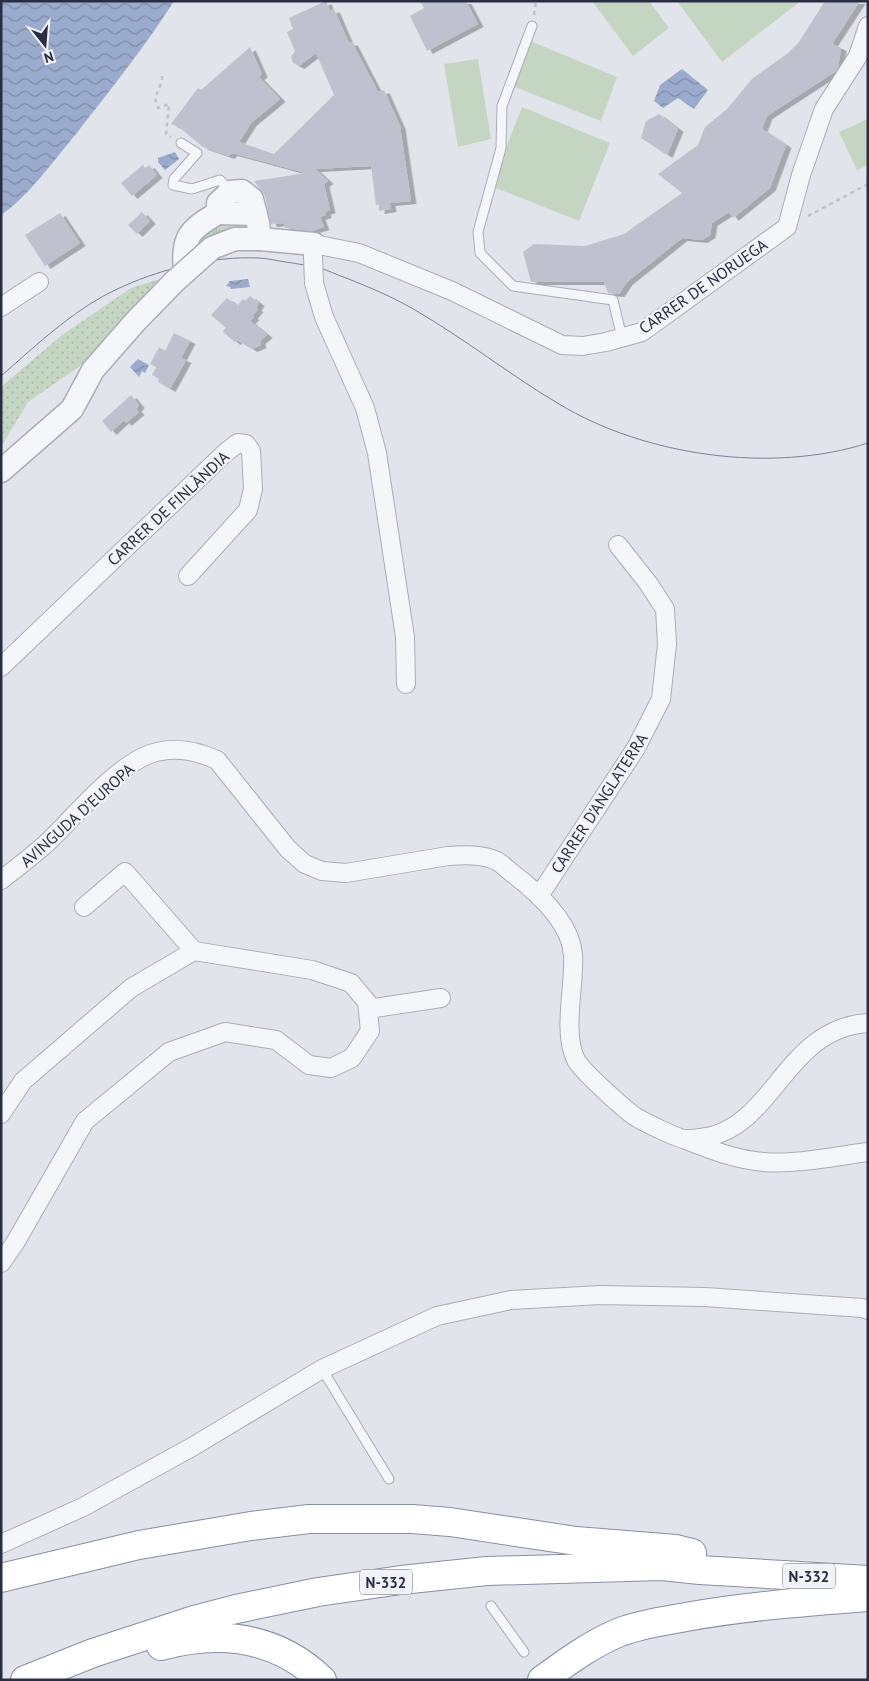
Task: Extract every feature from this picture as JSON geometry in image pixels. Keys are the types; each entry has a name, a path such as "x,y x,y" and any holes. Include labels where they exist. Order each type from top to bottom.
{"highway":[{"path":"1,1578 139,1545 251,1526 309,1519 412,1519 510,1530 576,1541 676,1549 723,1561 751,1572"},
{"name":"N-332","path":"29,1678 93,1653 194,1620 277,1600 365,1584 440,1575 662,1566 868,1580"},
{"path":"542,1680 580,1652 596,1643 621,1632 653,1623 742,1607 868,1597"},
{"name":"N-332","path":"29,1678 78,1671 170,1644 190,1640 227,1637 251,1640 289,1655 322,1680"}],"street":[{"path":"786,227 801,175 824,109 858,56 868,26"},
{"path":"218,213 218,203 230,192 242,191 252,199 260,239"},
{"path":"1,471 72,409 94,370 135,322 180,277 186,240 199,224 218,213 256,214"},
{"name":"CARRER DE NORUEGA","path":"180,277 212,248 235,240 260,239 314,250 359,253 452,291 562,345 583,346 642,332 786,227"},
{"path":"314,250 314,283 324,318 365,408 377,453 405,637 406,684"},
{"path":"1,307 39,282"},
{"name":"CARRER DE FINLÀNDIA","path":"1,667 225,452 238,443 246,444 251,451 253,489 248,510 188,576"},
{"name":"CARRER D'ANGLATERRA","path":"539,896 636,748 661,699 667,644 665,609 648,583 618,545"},
{"name":"AVINGUDA D'EUROPA","path":"1,880 49,841 115,776 133,763 150,754 175,749 205,754 217,760 288,849 305,864 322,871 346,873 448,856 465,855 483,857 497,862 526,884 539,896 564,926 570,941 573,955 570,1032 576,1061 634,1116 720,1154 764,1162 793,1161 868,1152"},
{"path":"84,907 125,872 194,952"},
{"path":"1,1114 23,1081 131,988 194,952 312,970 350,983 367,1002 370,1031 352,1058 331,1068 309,1064 276,1040 225,1032 169,1052 85,1121 15,1243 1,1263"},
{"path":"368,1009 441,998"},
{"path":"683,1139 717,1135 740,1123 755,1109 801,1054 821,1038 843,1028 868,1023"},
{"path":"1,1544 83,1507 192,1447 322,1369 437,1316 511,1300 600,1295 705,1297 862,1308 868,1310"}],"lane":[{"path":"532,26 502,106 501,148 478,232 480,253 513,286 613,300 622,338"},
{"path":"181,143 197,153 174,179 173,185 192,189 220,180 230,192"},
{"path":"322,1369 390,1479"},
{"path":"491,1606 524,1652"}],"path":[{"path":"162,76 162,81 154,98 158,108 169,104 166,134 181,143"},
{"path":"786,227 858,187 868,184"}],"green space":[{"path":"592,1 649,1 669,28 633,56"},
{"path":"677,1 801,1 722,62"},
{"path":"528,40 617,77 601,121 510,85"},
{"path":"478,59 491,139 458,147 444,64"},
{"path":"522,107 610,143 579,221 491,186"},
{"path":"868,119 868,165 857,170 839,132"},
{"path":"234,216 251,226 229,230 194,252 198,235"},
{"path":"169,276 90,359 28,402 1,447 1,387 62,335 131,288"}],"water":[{"path":"1,1 174,1 139,52 76,134 31,188 1,215"},
{"path":"682,69 708,90 694,109 678,98 663,108 654,101 660,85"},
{"path":"175,152 179,159 165,170 158,162 158,158"},
{"path":"248,279 250,287 231,289 226,286 230,281"},
{"path":"138,359 149,365 145,373 142,371 139,377 130,367"}],"building":[{"path":"326,1 330,11 334,9 349,43 352,42 378,92 384,90 400,126 411,201 390,203 391,209 379,211 379,204 376,205 371,166 315,169 328,181 324,184 330,210 325,212 326,215 320,217 324,227 311,231 285,228 284,223 271,224 265,196 254,181 306,173 232,153 229,156 203,147 179,127 171,124 198,88 201,90 250,47 262,74 259,77 280,99 251,123 239,142 274,154 334,95 316,53 299,66 293,63 291,57 295,51 287,32 293,29 289,18"},
{"path":"420,1 466,1 478,24 427,51 410,16 424,8"},
{"path":"825,1 860,1 832,44 841,48 836,71 767,116 762,129 786,145 770,188 733,218 729,212 712,223 710,235 702,240 682,238 627,282 619,294 608,293 604,282 531,282 523,252 534,244 585,246 624,234 682,193 658,174 698,145 705,127 727,109 752,79 788,53 799,42"},
{"path":"659,114 678,129 667,155 641,138 646,121"},
{"path":"143,165 145,168 149,165 157,175 132,196 121,183"},
{"path":"142,212 150,221 137,234 128,225"},
{"path":"60,213 80,243 45,266 25,235"},
{"path":"250,296 259,303 256,308 258,309 252,316 254,317 250,321 267,335 260,341 261,345 252,349 237,340 235,342 224,333 223,331 226,328 211,315 227,298 237,306 243,299 245,301"},
{"path":"174,333 190,341 181,358 186,360 170,389 158,382 159,379 152,375 156,367 150,364 159,347 165,351"},
{"path":"131,395 139,405 136,409 139,412 126,423 124,420 111,432 102,421"}],"tram line":[{"path":"1,376 44,338 74,315 107,294 124,286 190,264 224,259 261,258 322,269 407,305 559,404 593,422 630,436 669,447 710,455 751,458 791,457 831,452 868,443"}]}
